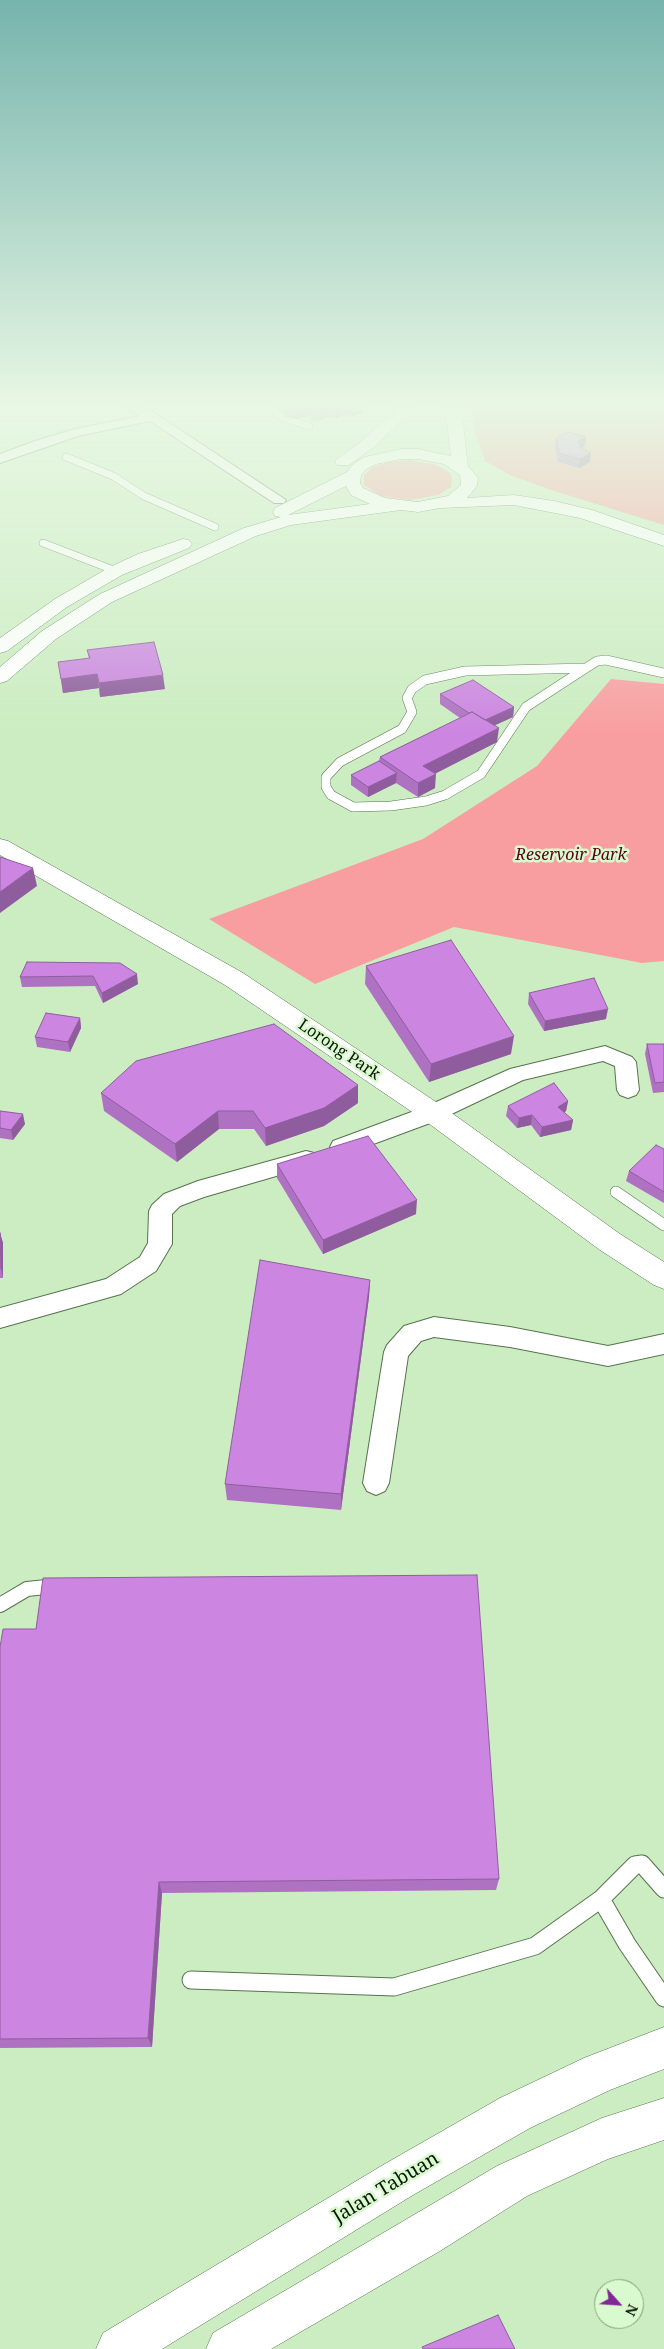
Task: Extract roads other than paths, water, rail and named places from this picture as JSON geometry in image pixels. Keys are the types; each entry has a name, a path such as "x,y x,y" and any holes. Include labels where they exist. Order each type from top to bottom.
{"main road":[{"path":"0,647 60,603 116,571 175,546 267,516"},
{"path":"0,677 50,635 106,598 250,532 289,520 323,516"},
{"path":"591,516 664,541"},
{"path":"175,546 232,520"},
{"name":"Lorong Park","path":"0,846 234,979 433,1113 610,1242 664,1277"},
{"name":"Jalan Tabuan","path":"119,2349 398,2180 515,2113 599,2073 664,2048"},
{"path":"229,2349 267,2324 424,2235 512,2181 602,2139 664,2120"}],"street":[{"path":"0,1318 113,1287 148,1264 160,1244 160,1211 172,1200 198,1190 306,1160 433,1113 517,1074 605,1053 625,1062 628,1090"},
{"path":"376,1483 396,1352 413,1333 434,1327 510,1337 608,1356 664,1344"}],"lane":[{"path":"189,516 215,527"},
{"path":"43,543 116,571"},
{"path":"586,668 465,671 425,680 412,690 407,698 412,712 402,728 340,762 326,777 326,787 331,795 353,806 391,806 445,796 481,774 526,707 597,661 606,660 648,671 664,673"},
{"path":"616,1192 664,1225"},
{"path":"0,1605 27,1589 67,1585"},
{"path":"191,1980 394,1987 535,1946 601,1899 635,1865 642,1864 664,1889"},
{"path":"601,1899 627,1944 664,1998"}],"park label":[{"name":"Reservoir Park","path":"571,855"}]}
